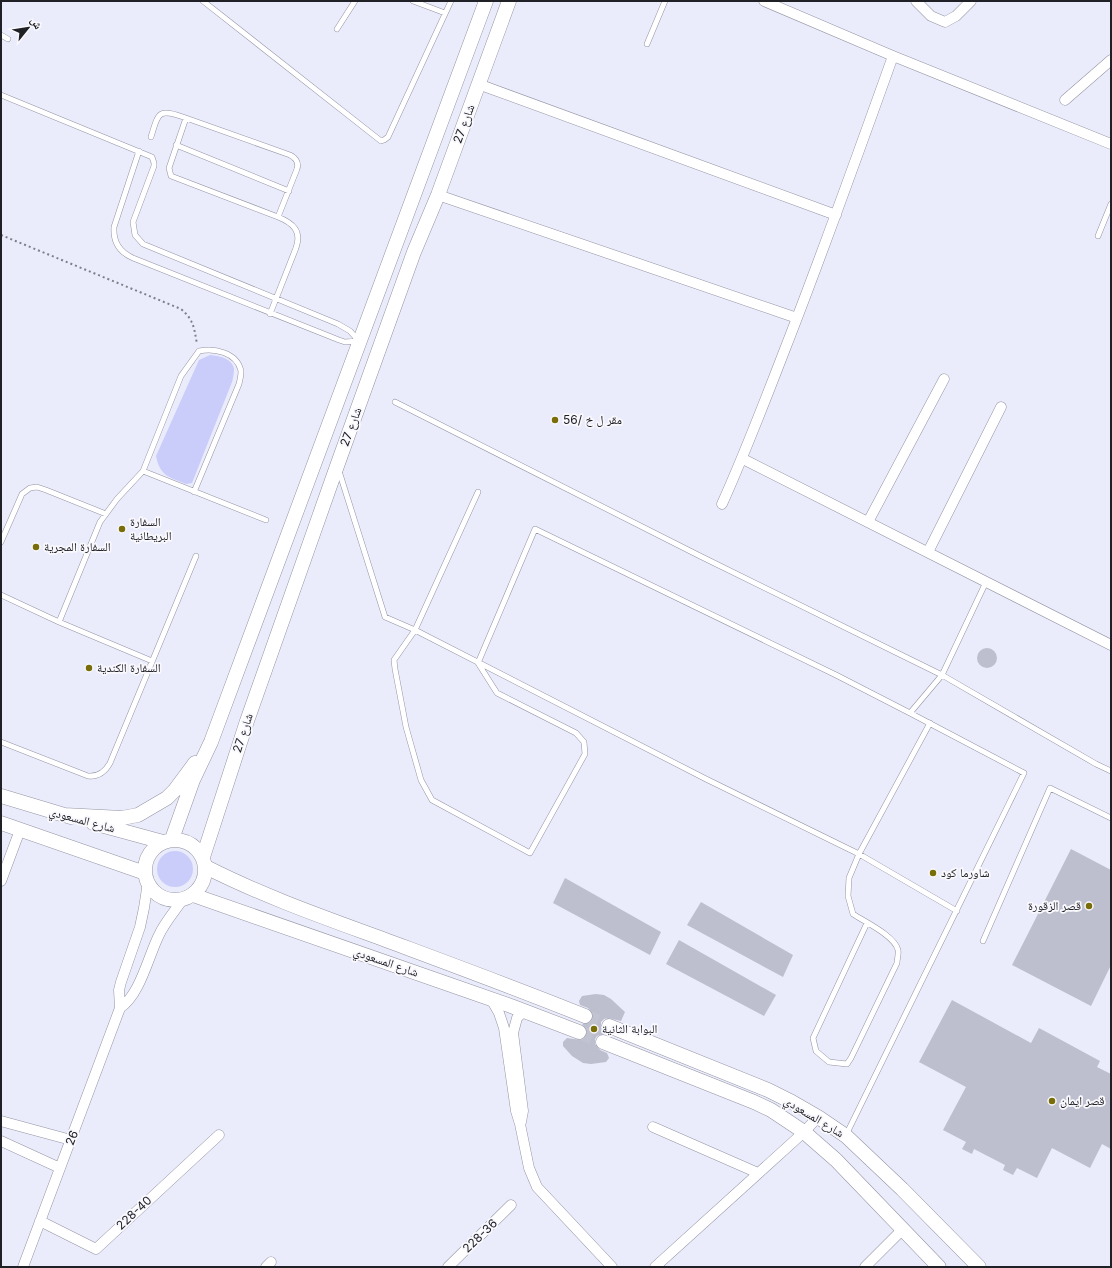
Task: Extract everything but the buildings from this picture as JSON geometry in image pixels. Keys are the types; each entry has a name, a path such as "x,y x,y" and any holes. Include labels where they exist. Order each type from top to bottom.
{"main road":[{"name":"شارع 27","path":"167,841 211,742 486,1"},
{"name":"شارع 27","path":"204,862 247,721 337,466 414,252 438,195 509,1"},
{"path":"394,246 414,252"},
{"path":"359,341 380,348"},
{"path":"64,815 122,818 138,815 167,798 175,790 211,742"},
{"name":"شارع المسعودي","path":"1,796 64,815 167,841"},
{"path":"1,824 146,878"},
{"path":"181,840 190,843 198,849 204,862 205,878 200,887 188,897 172,900 162,897 154,891 146,878 145,864 149,855 155,847 167,841 181,840"},
{"name":"شارع المسعودي","path":"204,862 234,882 293,906 509,986 584,1016"},
{"name":"شارع المسعودي","path":"188,897 490,999 578,1032"},
{"name":"شارع المسعودي","path":"609,1026 768,1090 818,1117 846,1136 902,1189 979,1267"},
{"name":"شارع المسعودي","path":"603,1042 754,1102 771,1110 804,1132 836,1160 939,1267"}],"street":[{"path":"764,1 893,56 1111,144"},
{"path":"916,1 932,16 945,22 956,16 971,1"},
{"path":"722,504 742,459 797,318 893,56"},
{"path":"1065,100 1111,60"},
{"path":"478,84 836,215"},
{"path":"438,195 797,318"},
{"path":"868,522 944,379"},
{"path":"928,552 1000,407"},
{"path":"742,459 1111,645"},
{"path":"1,881 20,830"},
{"path":"120,1008 119,990 140,927 146,878"},
{"path":"120,1008 130,1000 135,991 159,935 188,897"},
{"path":"490,999 495,1005 502,1020 516,1111 529,1168 537,1187 612,1267"},
{"name":"26","path":"23,1267 120,1008"},
{"path":"520,1124 523,1111 513,1032 517,1018 524,1011"},
{"path":"655,1267 804,1132 818,1117"},
{"path":"1,1121 71,1140"},
{"path":"653,1127 758,1173"},
{"name":"228-40","path":"40,1221 96,1248 219,1136"},
{"path":"1,1141 12,1144 60,1168"},
{"name":"228-36","path":"448,1267 512,1205"},
{"path":"865,1267 902,1230"}],"lane":[{"path":"204,1 380,142 388,137 451,1"},
{"path":"337,29 355,1"},
{"path":"413,1 445,13"},
{"path":"647,44 665,1"},
{"path":"1,35 8,39"},
{"path":"1,95 152,157 154,163 153,169 133,222 135,235 138,240 148,247 344,327 359,341"},
{"path":"152,137 157,118 161,114 170,112 292,156 298,166 278,217"},
{"path":"186,118 169,168 170,174 173,178 287,220 294,226 298,239 296,248 270,314"},
{"path":"176,145 289,191"},
{"path":"139,151 114,227 114,238 123,253 270,314 339,340 346,342 359,341"},
{"path":"1098,236 1111,204"},
{"path":"59,622 100,522 117,499 143,471 181,376 199,351 210,349 230,356 237,364 241,371 240,384 194,492"},
{"path":"395,402 700,556 942,674 1096,764 1111,771"},
{"path":"337,466 385,617 415,630 706,779 859,854 957,911"},
{"path":"143,471 266,520"},
{"path":"1,542 22,494 30,488 37,487 46,490 106,514"},
{"path":"478,492 415,630 394,660 402,708 421,780 432,800 530,853 585,754 584,742 576,734 497,693 478,663"},
{"path":"478,663 535,529 910,713 1024,773 846,1136"},
{"path":"1,742 76,772 95,776 106,770 196,556"},
{"path":"910,713 942,674 986,582"},
{"path":"1,596 152,661"},
{"path":"867,923 813,1038 816,1051 829,1062 847,1064 897,962 898,949 892,939 853,914 848,896 849,878 859,854 930,723"},
{"path":"983,941 1050,788 1111,818"}],"path":[{"path":"1,235 181,309 189,315 193,323 199,351"}],"shaded area":[{"path":"210,355 221,357 231,362 234,369 233,378 192,483 186,484 166,475 160,468 156,456 199,360"},
{"path":"179,851 188,856 192,862 192,876 188,882 179,887 171,887 162,882 158,876 157,865 162,856 168,852"}],"tunnel":[{"path":"585,1016 609,1026"},
{"path":"579,1032 603,1042"}],"place":[{"name":"مقر ل خ /56","path":"555,420"},
{"name":"السفارة البريطانية","path":"122,529"},
{"name":"السفارة المجرية","path":"36,547"},
{"name":"السفارة الكندية","path":"89,668"},
{"name":"شاورما كود","path":"933,873"},
{"name":"قصر الزقورة","path":"1089,906"},
{"name":"البوابة الثانية","path":"594,1029"},
{"name":"قصر ايمان","path":"1052,1101"}]}
